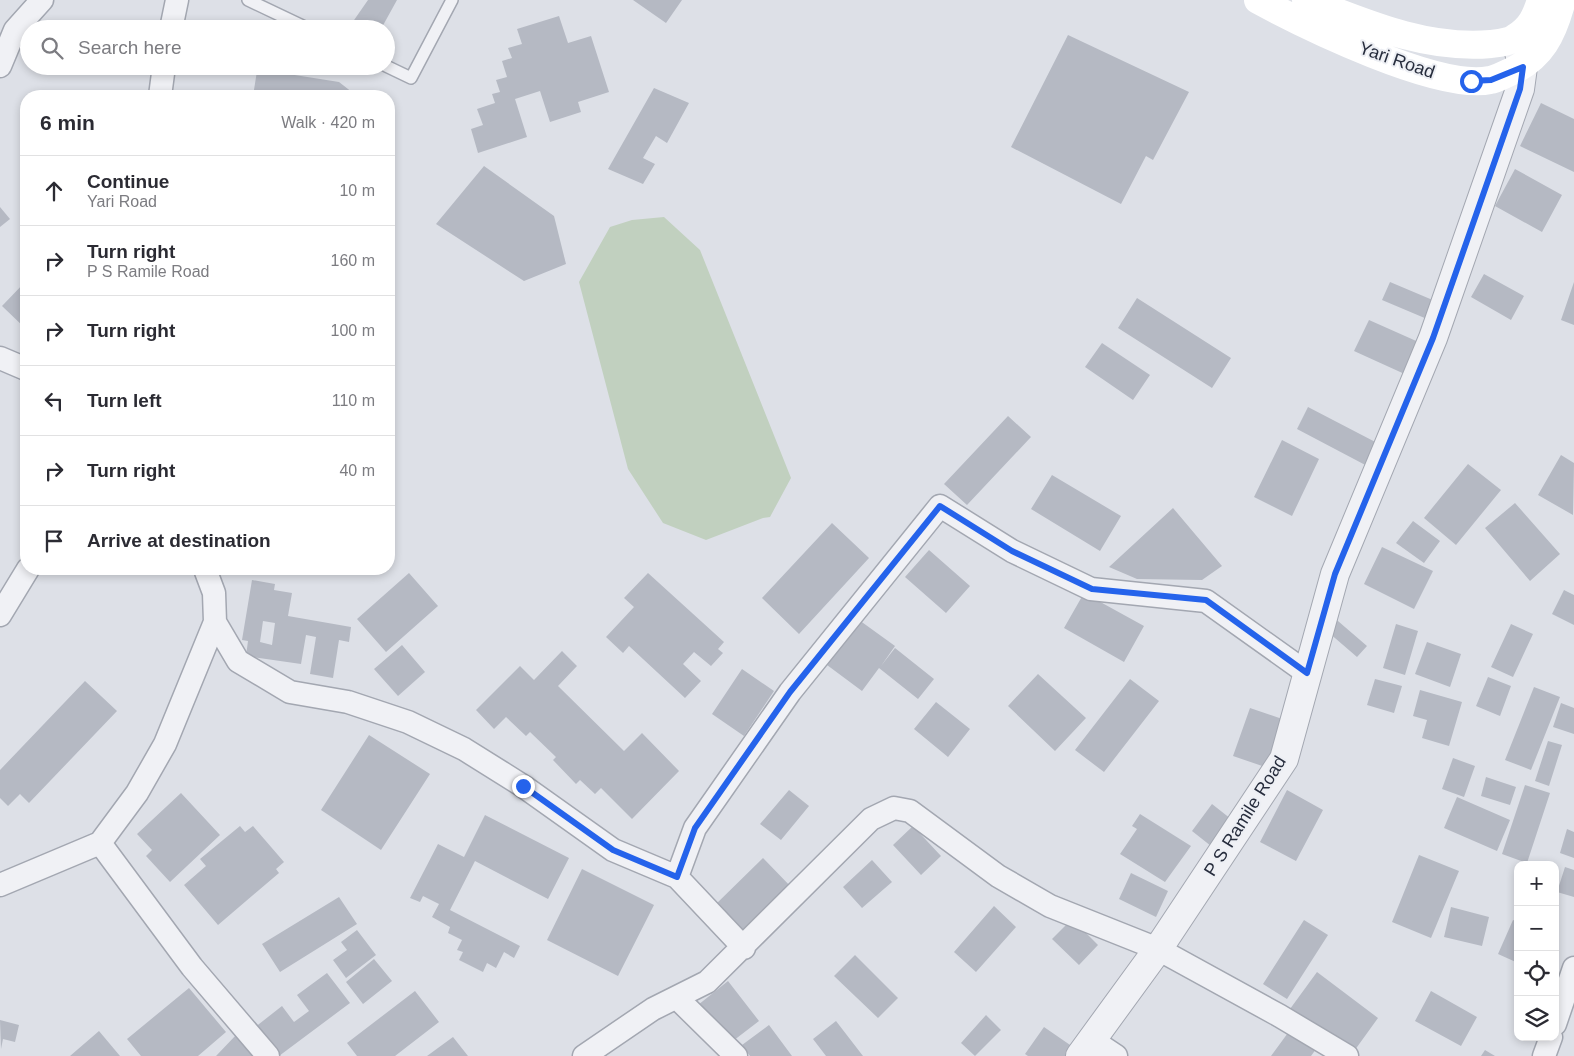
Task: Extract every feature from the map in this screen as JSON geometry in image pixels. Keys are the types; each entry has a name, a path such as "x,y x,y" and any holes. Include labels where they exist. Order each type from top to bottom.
{"main road":[{"name":"Yari Road","path":"1258,0 1288,16 1382,58 1451,78 1471,81 1491,80 1523,67 1542,49 1555,28 1562,0"},
{"path":"1306,0 1386,31 1437,42 1476,46 1515,39 1536,18 1541,0"}],"street":[{"path":"24,20 42,0"},
{"path":"173,20 177,0"},
{"path":"0,66 15,30 20,24"},
{"name":"P S Ramile Road","path":"1086,1048 1158,949 1284,759 1335,574 1433,338 1520,89 1523,67 1515,39"},
{"path":"161,90 163,75"},
{"path":"0,358 20,366"},
{"path":"677,877 695,828 790,692 940,506 1012,551 1092,589 1206,600 1307,673"},
{"path":"0,615 24,575"},
{"path":"0,885 100,843 138,793 165,744 214,622 214,593 207,575"},
{"path":"214,622 238,661 290,692 348,702 416,726 464,749 523,786 613,850 677,877 744,948"},
{"path":"584,1056 653,1009 707,982 744,948 871,820 894,808 910,811 998,876 1050,906 1158,949 1280,1016 1347,1056"},
{"path":"100,843 192,967 268,1056"},
{"path":"1559,1012 1574,968"},
{"path":"677,998 736,1056"},
{"path":"1544,1056 1550,1041"},
{"path":"1086,1048 1116,1056"}],"lane":[{"path":"248,0 289,20"},
{"path":"395,70 411,78 452,0"}],"green space":[{"path":"664,217 700,250 791,478 770,517 706,540 663,523 628,469 579,282 610,227 632,220"}],"building":[{"path":"368,0 397,0 386,20 354,20"},
{"path":"633,0 682,0 666,23"},
{"path":"559,16 568,43 591,36 609,92 578,102 581,112 550,122 540,91 515,99 527,137 478,153 471,129 483,125 477,109 495,103 492,94 500,92 496,80 507,77 502,61 512,58 508,48 522,44 517,29"},
{"path":"1068,35 1189,92 1153,160 1146,156 1121,204 1011,147"},
{"path":"256,75 295,75 339,82 349,90 254,90"},
{"path":"654,88 689,103 667,143 656,136 643,158 655,164 643,184 608,169"},
{"path":"1541,103 1574,119 1574,172 1520,146"},
{"path":"484,166 554,216 566,264 524,281 436,224"},
{"path":"1515,169 1562,195 1542,232 1495,206"},
{"path":"0,207 10,219 0,227"},
{"path":"1484,274 1524,296 1511,320 1471,297"},
{"path":"1390,282 1435,301 1427,319 1382,300"},
{"path":"1574,282 1574,325 1561,320"},
{"path":"20,287 20,323 2,306"},
{"path":"1137,298 1231,358 1212,388 1118,328"},
{"path":"1369,320 1423,344 1409,376 1354,351"},
{"path":"1102,343 1150,375 1133,400 1085,367"},
{"path":"1308,407 1383,446 1371,468 1297,429"},
{"path":"1008,416 1031,437 967,505 944,484"},
{"path":"1282,440 1319,459 1292,516 1254,497"},
{"path":"1561,455 1574,463 1573,515 1538,495"},
{"path":"1468,464 1501,490 1456,545 1424,518"},
{"path":"1052,475 1121,516 1100,551 1031,509"},
{"path":"1515,503 1560,554 1530,581 1485,528"},
{"path":"1173,508 1222,566 1202,580 1137,579 1109,567"},
{"path":"1413,521 1440,541 1424,563 1396,543"},
{"path":"832,523 869,558 799,634 762,598"},
{"path":"1382,547 1433,571 1414,609 1364,584"},
{"path":"929,550 970,586 946,613 905,577"},
{"path":"409,573 438,606 386,652 357,619"},
{"path":"648,573 724,642 718,649 723,653 711,666 694,652 683,664 701,681 685,698 629,646 623,653 606,637 634,607 624,598"},
{"path":"252,580 275,584 274,590 292,593 288,616 351,627 349,642 339,640 333,678 310,674 316,637 306,635 301,664 246,656 248,641 242,640","holes":["263,621 275,623 272,645 260,642"]},
{"path":"1564,590 1574,595 1574,625 1552,614"},
{"path":"1084,593 1144,626 1124,662 1064,628"},
{"path":"1331,615 1367,646 1357,657 1321,626"},
{"path":"859,620 895,646 881,666 895,648 934,679 918,699 879,668 862,691 827,665"},
{"path":"1396,624 1418,631 1405,675 1383,668"},
{"path":"1511,624 1533,634 1513,677 1491,667"},
{"path":"1427,642 1461,654 1450,687 1415,674"},
{"path":"402,645 425,672 398,696 374,669"},
{"path":"562,651 577,666 558,686 624,751 642,733 679,771 632,819 601,788 595,794 580,780 576,784 553,760 556,757 530,732 526,736 506,717 494,729 476,710 520,666 534,680"},
{"path":"742,669 774,691 744,736 712,714"},
{"path":"1038,674 1086,718 1055,751 1008,706"},
{"path":"1488,677 1511,686 1500,716 1476,706"},
{"path":"1130,679 1159,701 1104,772 1075,750"},
{"path":"1375,679 1402,686 1394,713 1367,705"},
{"path":"85,681 117,711 29,803 20,794 8,806 0,798 0,770"},
{"path":"1534,687 1560,697 1531,770 1505,760"},
{"path":"1420,690 1462,702 1449,746 1422,738 1427,720 1413,716"},
{"path":"936,702 970,729 948,757 914,729"},
{"path":"1561,703 1574,708 1574,734 1553,727"},
{"path":"1250,708 1288,721 1271,769 1233,756"},
{"path":"369,735 430,774 381,850 321,810"},
{"path":"1548,741 1562,745 1549,786 1535,781"},
{"path":"1453,758 1475,766 1464,797 1442,789"},
{"path":"1486,777 1516,787 1510,805 1481,796"},
{"path":"1525,785 1550,793 1528,861 1521,861 1502,854"},
{"path":"789,790 809,806 781,840 760,824"},
{"path":"1287,790 1323,810 1296,861 1260,842"},
{"path":"181,793 220,835 170,882 146,856 152,850 137,834"},
{"path":"1457,797 1510,820 1497,851 1444,828"},
{"path":"1212,804 1231,819 1211,846 1192,831"},
{"path":"1140,814 1191,846 1165,882 1120,854 1137,829 1132,826"},
{"path":"485,815 569,858 548,899 475,861 450,910 520,946 514,958 504,952 496,968 487,963 483,972 459,960 463,952 457,950 462,940 448,933 450,927 432,917 439,904 423,896 420,902 410,898 438,844 464,857"},
{"path":"240,826 245,832 253,826 284,862 276,869 279,873 218,925 184,885 206,866 200,859"},
{"path":"913,826 941,856 921,875 893,845"},
{"path":"1567,829 1574,832 1574,858 1560,853"},
{"path":"1419,855 1459,871 1431,938 1392,922"},
{"path":"763,858 795,891 745,939 714,906"},
{"path":"872,860 892,882 862,908 843,887"},
{"path":"1565,867 1574,870 1574,897 1559,893 1559,886"},
{"path":"582,869 654,905 618,976 547,940"},
{"path":"1131,873 1168,891 1156,917 1119,899"},
{"path":"339,897 357,924 280,972 262,944"},
{"path":"994,906 1016,927 976,972 954,952"},
{"path":"1451,907 1489,917 1482,946 1444,937"},
{"path":"1072,919 1098,945 1079,965 1052,939"},
{"path":"1304,920 1328,935 1287,999 1263,984"},
{"path":"1513,920 1514,920 1514,961 1498,954"},
{"path":"357,930 376,955 346,978 333,960 347,950 341,942"},
{"path":"855,955 898,998 878,1018 834,976"},
{"path":"374,959 392,981 363,1004 346,982"},
{"path":"1317,972 1378,1018 1352,1054 1290,1009"},
{"path":"327,973 350,1003 279,1056 275,1056 254,1028 282,1006 294,1022 309,1011 297,995"},
{"path":"728,981 759,1021 729,1044 698,1005"},
{"path":"189,988 226,1032 198,1056 141,1056 127,1039"},
{"path":"415,991 439,1022 395,1056 357,1056 347,1043"},
{"path":"1431,991 1477,1017 1461,1046 1415,1021"},
{"path":"986,1015 1001,1030 975,1056 961,1043"},
{"path":"0,1020 19,1025 15,1042 3,1039 1,1049"},
{"path":"836,1021 863,1056 826,1056 813,1039"},
{"path":"769,1025 792,1056 750,1056 742,1045"},
{"path":"1293,1026 1319,1045 1311,1056 1271,1056"},
{"path":"1044,1027 1073,1047 1066,1056 1028,1056 1025,1054"},
{"path":"99,1031 120,1056 70,1056"},
{"path":"237,1034 259,1056 216,1056"},
{"path":"453,1037 468,1056 427,1056"},
{"path":"1485,1050 1495,1056 1481,1056"}],"route":[{"path":"523,786 613,850 677,877 695,828 790,692 940,506 1012,551 1092,589 1206,600 1307,673 1335,574 1433,338 1520,89 1523,67 1491,80 1471,81"}]}
